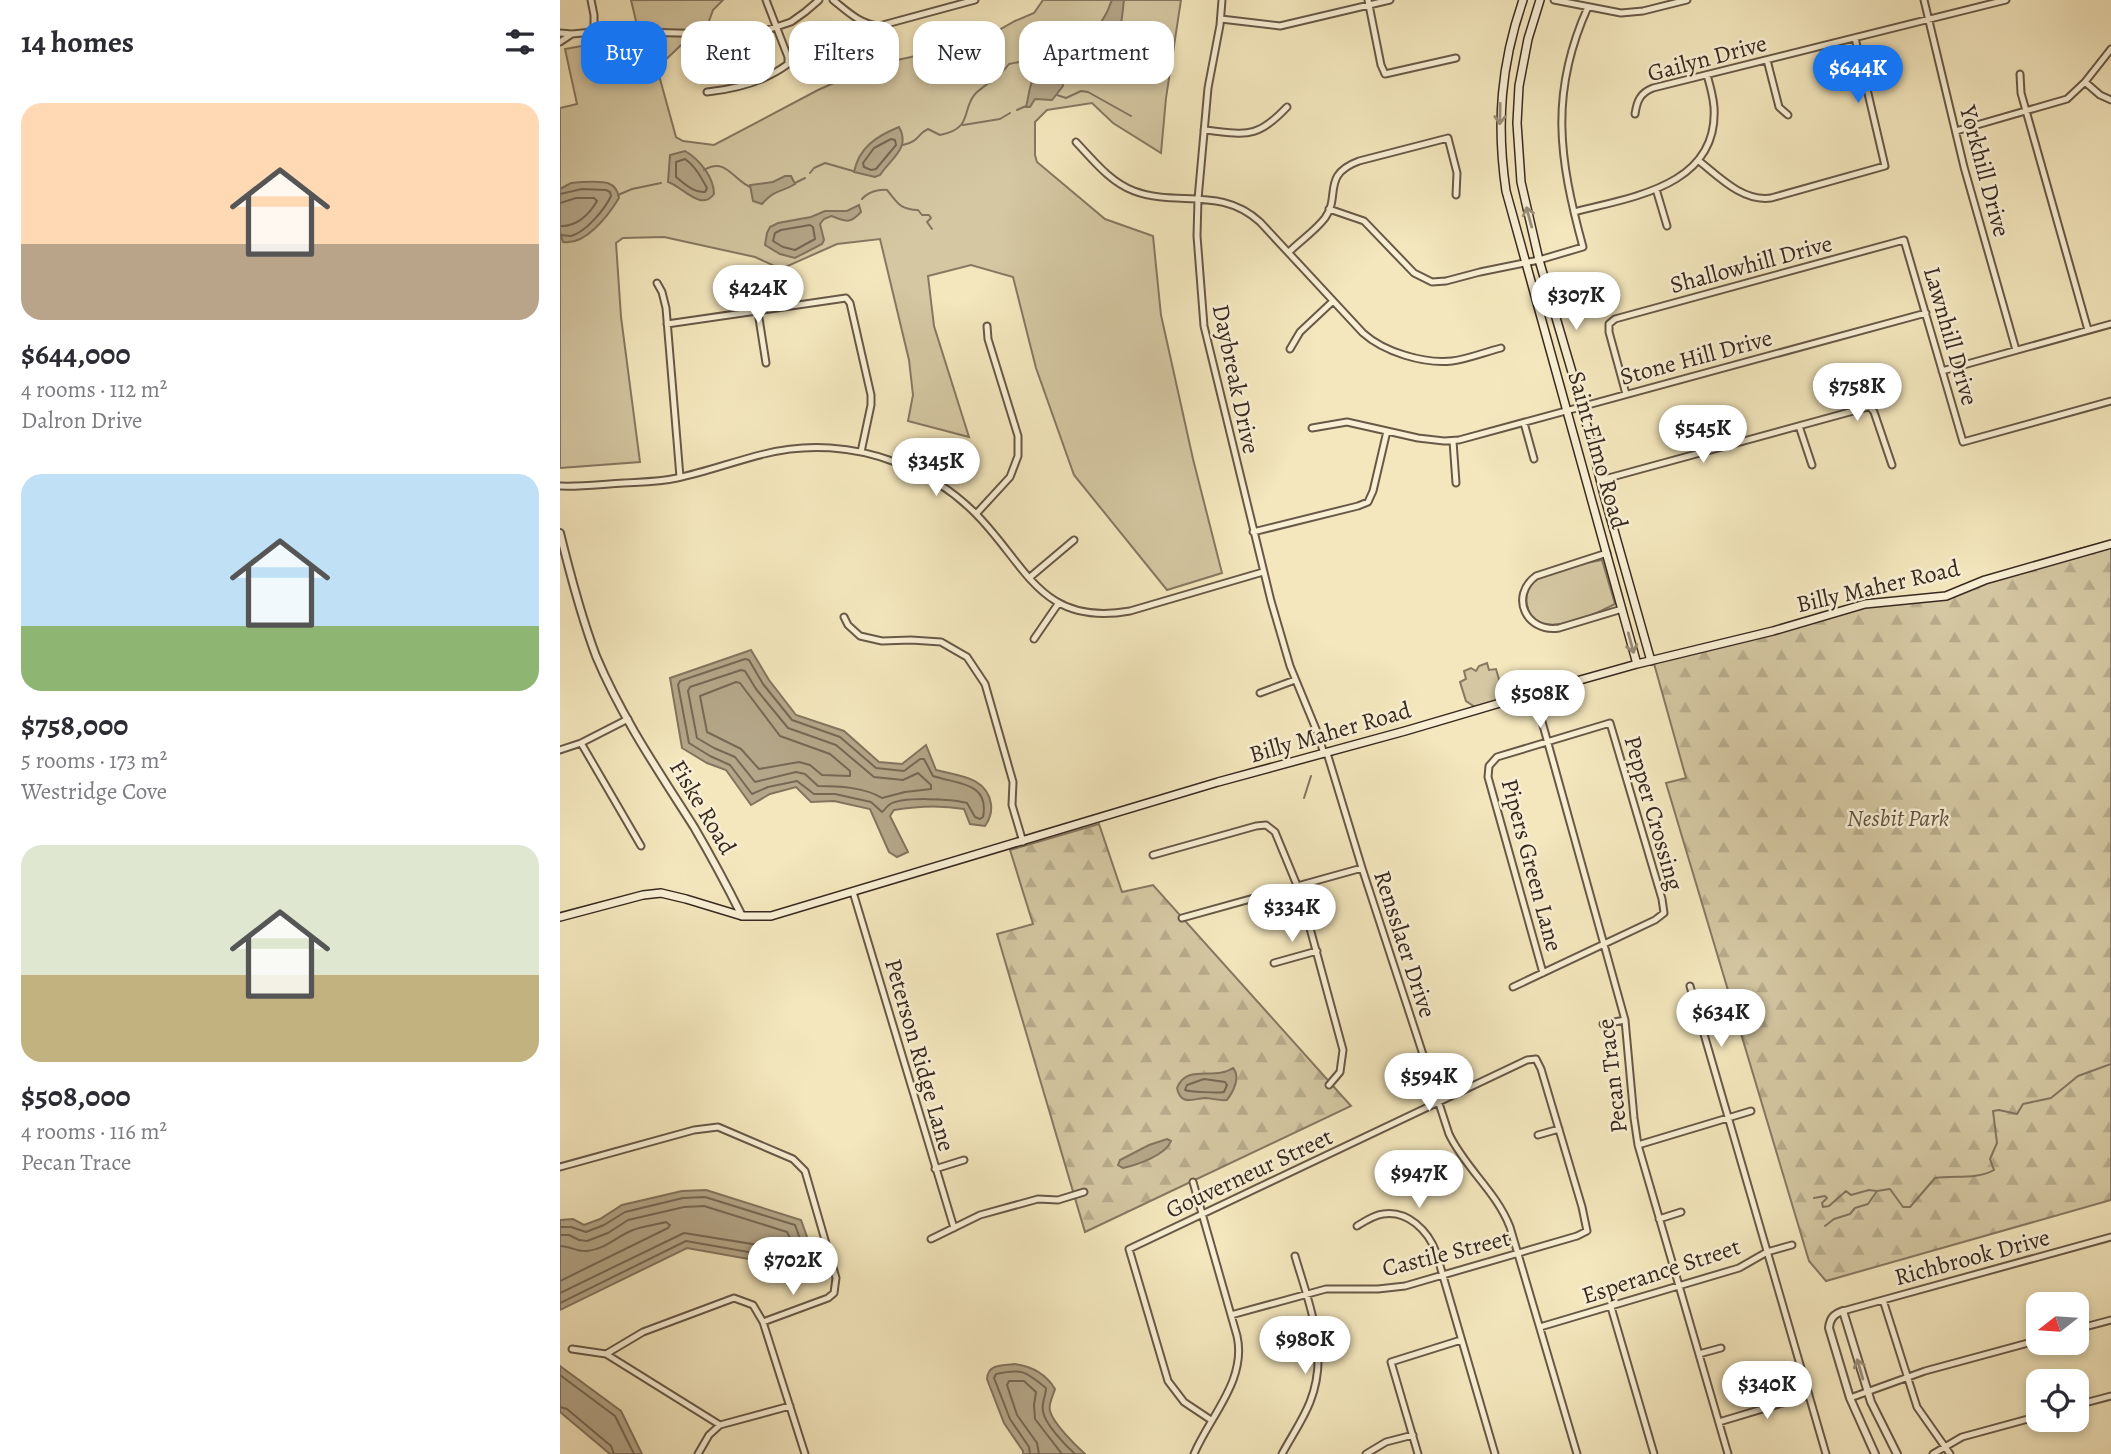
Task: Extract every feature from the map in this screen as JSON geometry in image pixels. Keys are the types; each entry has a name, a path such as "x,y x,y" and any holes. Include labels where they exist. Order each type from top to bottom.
{"main road":[{"name":"Saint Elmo Road","path":"1523,0 1507,53 1502,84 1502,164 1509,207 1637,664"},
{"name":"Saint Elmo Road","path":"1541,0 1528,39 1519,86 1518,163 1523,194 1651,661"},
{"path":"1502,84 1519,86"},
{"name":"Billy Maher Road","path":"560,917 643,895 661,893 742,916 771,916 1218,782 1637,664 1865,604 1945,596 1985,580 2111,544"},
{"path":"1610,564 1622,560"},
{"path":"1621,606 1633,598"}],"street":[{"path":"591,0 594,21"},
{"path":"707,92 751,83 788,64 788,57 766,0"},
{"path":"667,33 752,36 777,28 802,15 818,0"},
{"path":"834,0 857,19 877,26 953,3 975,0"},
{"name":"Daybreak Drive","path":"1222,0 1208,88 1198,199 1197,236 1203,326 1263,572 1295,680 1326,753"},
{"path":"1221,19 1280,26 1368,3 1390,0"},
{"path":"1554,0 1621,13 1687,0"},
{"name":"Yorkhill Drive","path":"1924,0 1964,167 2016,351"},
{"name":"Gailyn Drive","path":"1635,114 1639,98 1648,90 2006,0"},
{"path":"1368,3 1385,74 1456,58"},
{"path":"1329,209 1364,221 1414,273 1430,281 1446,281 1583,247 1563,161 1562,129 1563,98 1573,45 1588,7"},
{"path":"560,33 581,33"},
{"path":"560,42 572,34"},
{"path":"1698,160 1745,195 1763,199 1885,166 1855,38"},
{"path":"1956,131 2067,99 2085,82 2111,49"},
{"path":"1767,60 1779,107 1788,115"},
{"path":"2020,74 2020,88 2026,112 2088,330"},
{"path":"1574,212 1656,189 1680,178 1698,160 1708,144 1714,120 1707,75"},
{"path":"2085,82 2100,95 2111,100"},
{"path":"1204,130 1254,132 1267,127 1287,107"},
{"path":"1289,252 1318,225 1329,209 1337,176 1359,161 1448,138 1457,173 1456,195"},
{"path":"1076,142 1113,180 1127,188 1154,196 1223,202 1245,211 1260,222 1368,338 1394,351 1444,361 1501,348"},
{"path":"1656,189 1667,226"},
{"name":"Lawnhill Drive","path":"1904,240 1964,442 2111,401"},
{"name":"Shallowhill Drive","path":"1626,394 1606,323 1904,240"},
{"path":"657,283 664,300 667,324 680,477"},
{"path":"667,324 846,298 850,303 871,395 861,452"},
{"path":"1290,349 1304,328 1333,301"},
{"path":"758,312 765,363"},
{"name":"Stone Hill Drive","path":"1312,428 1347,422 1427,440 1453,441 1926,313"},
{"path":"1942,371 2111,324"},
{"path":"976,514 1010,477 1018,456 1018,436 988,339 987,326"},
{"path":"1601,480 1870,407 1892,465"},
{"path":"1524,423 1534,459"},
{"path":"1799,426 1812,465"},
{"path":"1253,532 1368,502 1387,431"},
{"path":"1453,441 1456,483"},
{"path":"560,486 658,481 777,451 820,447 861,452 914,470 951,493 976,514 1042,593 1058,604 1085,612 1119,613 1263,572"},
{"name":"Fiske Road","path":"560,533 593,646 628,719 693,827 742,916"},
{"path":"1029,578 1074,540"},
{"path":"1607,554 1536,576 1525,589 1524,608 1533,623 1549,629 1621,606"},
{"path":"1034,639 1058,604"},
{"path":"844,617 860,636 881,641 941,642 968,657 985,684 1013,782 1012,806 1023,842"},
{"path":"1260,693 1295,680"},
{"name":"Pecan Trace","path":"1534,693 1625,1020 1633,1118 1638,1145 1728,1454"},
{"path":"560,750 581,743 628,719"},
{"name":"Pepper Crossing","path":"1548,741 1611,723 1662,898 1664,913 1604,944"},
{"name":"Pipers Green Lane","path":"1544,973 1488,777 1489,765 1496,757 1548,741"},
{"path":"581,743 641,846"},
{"name":"Rensslaer Drive","path":"1326,753 1455,1146 1500,1204 1510,1227 1577,1454"},
{"path":"1153,855 1271,823 1298,886 1343,1050 1340,1072 1329,1085"},
{"path":"1182,918 1362,868"},
{"name":"Peterson Ridge Lane","path":"853,892 954,1228"},
{"path":"1513,988 1604,944"},
{"path":"1274,963 1317,951"},
{"path":"1690,986 1826,1454"},
{"path":"1603,1024 1625,1020"},
{"name":"Gouverneur Street","path":"1210,1420 1184,1402 1168,1381 1129,1249 1527,1060 1536,1059 1541,1069 1559,1129"},
{"path":"1638,1145 1751,1111"},
{"path":"560,1167 694,1130 718,1127 793,1159 805,1171 836,1278 834,1293 828,1298 763,1322"},
{"path":"1538,1135 1559,1129"},
{"name":"Castile Street","path":"1231,1315 1331,1288 1395,1287 1587,1231 1586,1219 1559,1129"},
{"path":"935,1169 964,1160"},
{"path":"1193,1182 1239,1348 1238,1368 1232,1383 1194,1454"},
{"path":"931,1239 977,1216 1028,1201 1058,1200 1084,1192"},
{"path":"1659,1219 1681,1212"},
{"path":"1357,1226 1383,1214 1398,1215 1409,1219 1430,1240 1494,1454"},
{"name":"Richbrook Drive","path":"1843,1311 2111,1237"},
{"name":"Esperance Street","path":"1540,1327 1741,1267 1767,1252 1792,1245"},
{"path":"1282,1454 1307,1409 1318,1374 1318,1342 1295,1256"},
{"path":"606,1354 643,1332 734,1298 753,1305 763,1322 804,1454"},
{"path":"1883,1300 1920,1412 1950,1454"},
{"path":"1611,1307 1654,1454"},
{"path":"1875,1454 1850,1398 1829,1328 1834,1315 1843,1311 1867,1392 1897,1454"},
{"path":"2090,1326 2111,1320"},
{"path":"1419,1454 1391,1362 1461,1340"},
{"path":"1850,1398 1907,1377 2026,1344"},
{"path":"1699,1354 1721,1348"},
{"path":"572,1349 606,1354 720,1425"},
{"path":"1718,1422 1809,1395"},
{"path":"2089,1401 2111,1395"},
{"path":"698,1454 709,1435 720,1425 790,1406"},
{"path":"1933,1454 1962,1437 2026,1420"},
{"path":"1366,1454 1386,1442 1413,1434"}],"green space":[{"path":"631,0 723,0 713,10 709,21 681,21 681,45 667,58 667,21 636,21"},
{"path":"1043,0 1181,0 1174,46 1174,21 1019,21 1019,84 1168,84 1161,153 1113,123 1092,103 1047,110 1035,122 1035,155 1037,162 1105,219 1153,236 1161,315 1222,573 1167,590 1074,475 1036,368 1013,277 971,265 928,276 934,326 969,437 908,421 913,395 909,360 880,239 837,244 781,269 755,257 664,237 623,238 616,243 621,317 640,462 560,468 560,108 577,104 565,49 581,46 581,84 661,84 676,137 683,141 714,145 831,84 899,84 899,60 913,56 913,84 1005,84 1005,27 1034,13"},
{"name":"Nesbit Park","path":"2111,541 2111,1200 1826,1281 1809,1261 1666,783 1686,778 1653,660 1872,604 1940,597 2075,550"},
{"path":"1602,560 1615,604 1566,623 1552,625 1541,623 1532,617 1526,598 1535,580 1558,570"},
{"path":"1487,663 1489,670 1496,669 1503,693 1499,700 1475,707 1466,701 1460,682 1466,679 1464,671 1471,668 1476,671 1479,666"},
{"path":"1099,824 1122,892 1153,885 1351,1106 1085,1232 997,934 1033,924 1010,850"}],"water":[{"path":"1112,0 1124,0 1121,21 1102,21"},
{"path":"1032,84 1063,86 1052,100 1035,99 1030,107 1026,107"},
{"path":"899,127 903,141 901,147 880,175 875,177 854,172 856,163 870,143"},
{"path":"685,151 709,175 714,194 709,199 697,199 668,182 670,155"},
{"path":"791,176 795,184 775,193 762,204 753,201 750,185 773,182"},
{"path":"571,183 610,184 619,198 609,213 587,235 571,242 563,242 560,232 560,189"},
{"path":"859,205 861,212 853,219 844,220 831,216 824,219 820,224 824,240 822,244 795,258 780,254 765,245 770,227 778,223 811,217 825,211 847,211"},
{"path":"751,650 769,680 796,715 844,731 879,762 902,764 926,745 936,770 970,779 984,788 991,804 985,826 970,824 964,809 929,806 894,810 890,816 908,852 897,857 889,852 870,809 834,801 811,802 796,787 770,794 751,805 726,770 707,763 682,748 670,678"},
{"path":"1233,1068 1236,1080 1227,1100 1188,1100 1179,1094 1177,1088 1187,1076 1226,1072"},
{"path":"1167,1139 1171,1141 1168,1146 1150,1159 1123,1168 1118,1165 1120,1160"},
{"path":"706,1190 801,1220 815,1259 771,1263 687,1248 560,1310 560,1220 573,1219 584,1225 600,1219 622,1205 682,1191"},
{"path":"1014,1364 1038,1372 1055,1389 1050,1406 1052,1416 1085,1454 1023,1454 1004,1423 987,1379 993,1368"},
{"path":"560,1366 621,1411 642,1454 610,1454 560,1412"}],"waterway":[{"path":"903,145 913,142 928,129 940,135 958,128 976,93 1009,64 1019,62"},
{"path":"1057,95 1066,98 1081,91 1088,92 1131,116"},
{"path":"1017,110 1026,106"},
{"path":"963,125 1000,119 1010,113"},
{"path":"810,173 825,163 853,171"},
{"path":"704,170 718,166 750,187"},
{"path":"795,183 805,178"},
{"path":"618,195 661,183"},
{"path":"862,199 867,194 887,190 903,207 929,215 931,218 927,222 932,229"},
{"path":"1304,798 1311,776"},
{"path":"1825,1226 1834,1219 1850,1214 1855,1208 1868,1204 1877,1191 1890,1189 1903,1207 1910,1207 1935,1178 1973,1176 1994,1170 1990,1159 1997,1143 1993,1111 2017,1114 2023,1104 2051,1098 2078,1076 2111,1064"},
{"path":"1814,1198 1825,1196 1827,1198 1822,1203 1823,1207 1829,1206 1846,1191 1851,1195 1869,1190 1877,1191"}]}
